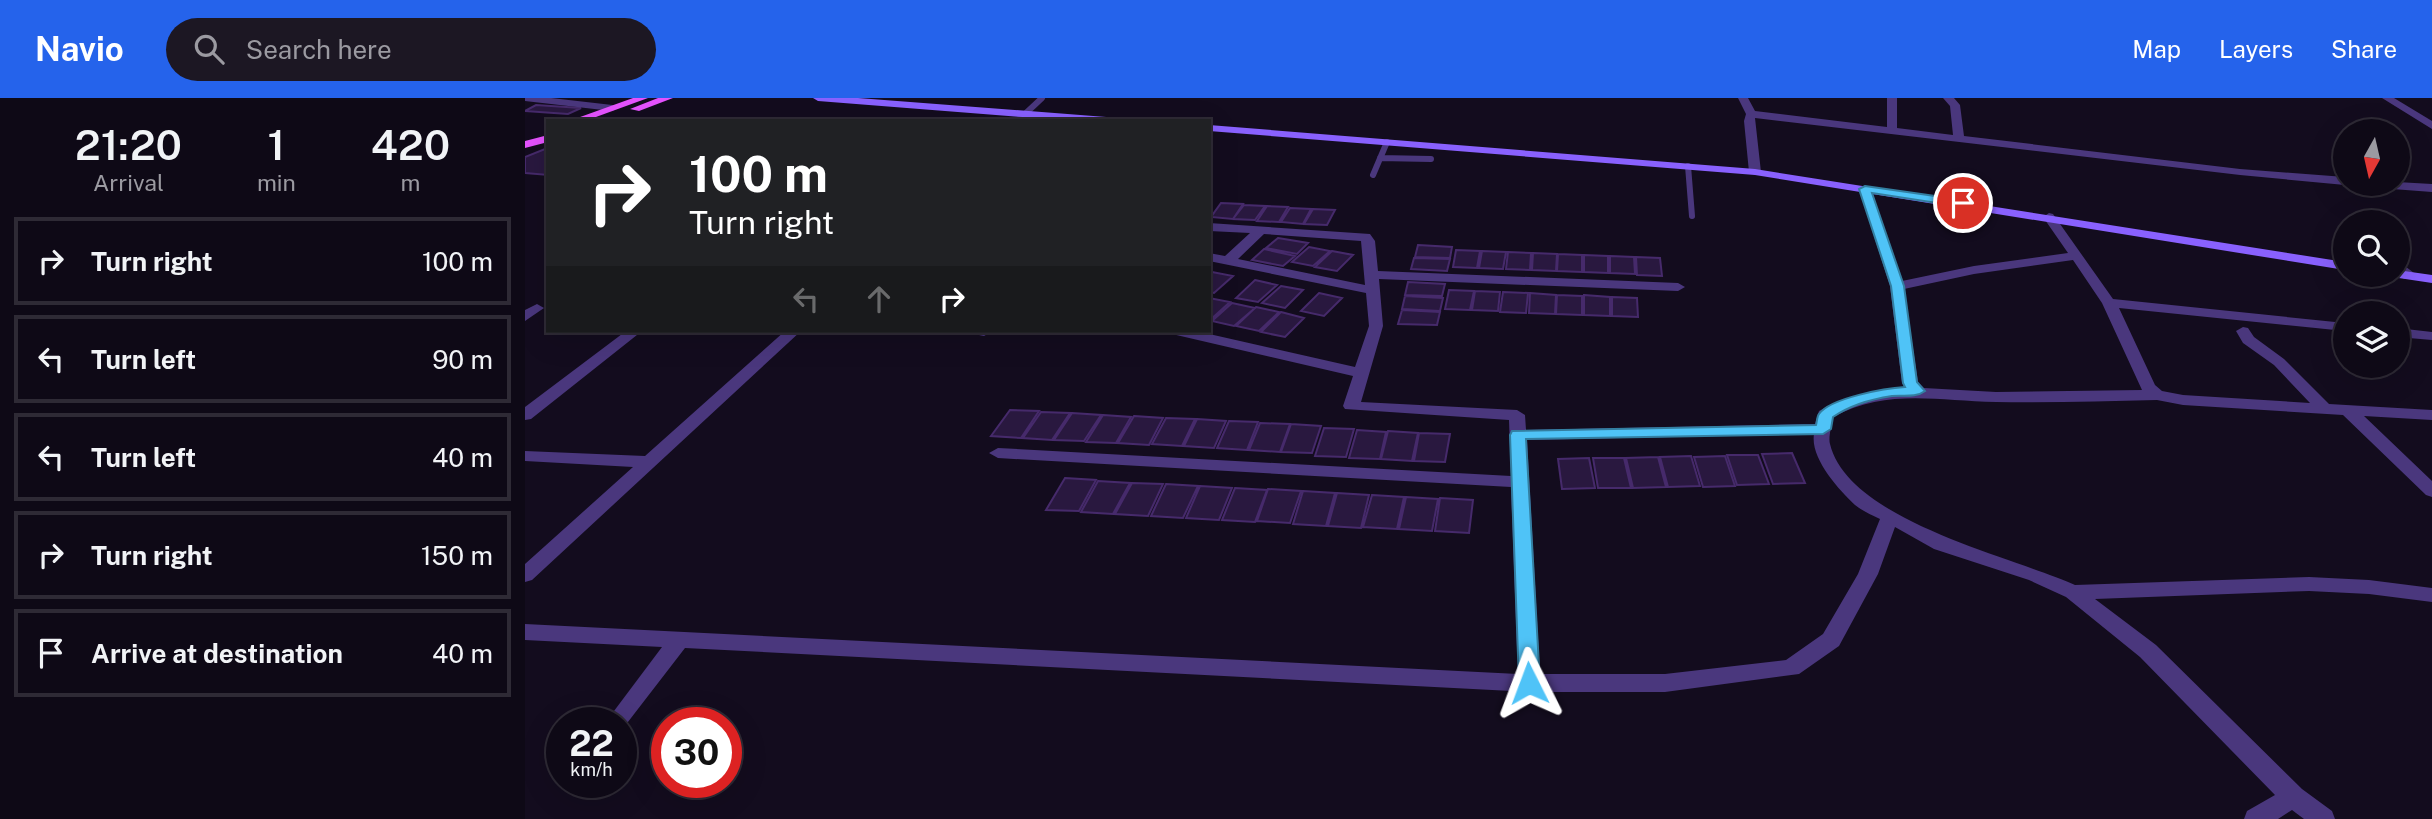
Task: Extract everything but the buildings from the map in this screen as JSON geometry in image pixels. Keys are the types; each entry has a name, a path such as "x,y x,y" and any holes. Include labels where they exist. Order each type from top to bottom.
{"main road":[{"path":"580,119 643,98"},
{"path":"604,119 668,98"},
{"path":"818,98 1070,119"},
{"path":"1211,128 1755,172 2333,264"},
{"path":"525,137 546,130"},
{"path":"525,145 546,139"},
{"path":"2410,276 2432,279"}],"street":[{"path":"1743,98 1751,114 1749,121 1755,172"},
{"path":"1892,98 1892,131"},
{"path":"1948,98 1955,105 1959,139"},
{"path":"2387,98 2432,126"},
{"path":"1751,114 2240,172 2333,180"},
{"path":"2410,186 2432,188"},
{"path":"1865,189 1897,286 1910,383 1917,391"},
{"path":"2049,217 2109,303 2148,387 2157,395"},
{"path":"1211,227 1365,237 1368,242 1376,326 1351,406 1517,415 1529,683"},
{"path":"1228,261 1261,230"},
{"path":"1897,286 1974,270 2076,256"},
{"path":"1211,257 1371,283 1678,287"},
{"path":"2109,303 2333,326"},
{"path":"2243,331 2248,340 2279,362 2324,408"},
{"path":"525,415 632,333"},
{"path":"525,575 792,333"},
{"path":"1186,333 1361,373"},
{"path":"2410,333 2432,336"},
{"path":"2323,819 2293,797 2148,651 2073,592 2036,575 1941,544 1863,502 1835,471 1821,443 1825,415 1840,405 1891,392 1917,391 1936,395 1993,397 2157,395 2183,400 2432,415"},
{"path":"2347,409 2432,491"},
{"path":"1518,435 1823,429"},
{"path":"998,453 1520,482"},
{"path":"525,456 649,462"},
{"path":"525,632 1529,683 1665,683 1791,668 1831,640 1868,574 1890,516"},
{"path":"2073,592 2309,584 2369,587 2432,595"},
{"path":"627,707 681,638"},
{"path":"2256,819 2293,797"}],"lane":[{"path":"525,98 612,108"},
{"path":"1022,117 1042,98"},
{"path":"1373,175 1387,142"},
{"path":"1380,158 1431,159"},
{"path":"1688,166 1692,216"}],"route":[{"path":"1529,683 1518,435 1823,429 1825,415 1840,405 1891,392 1917,391 1910,383 1897,286 1865,189 1963,203"}]}
